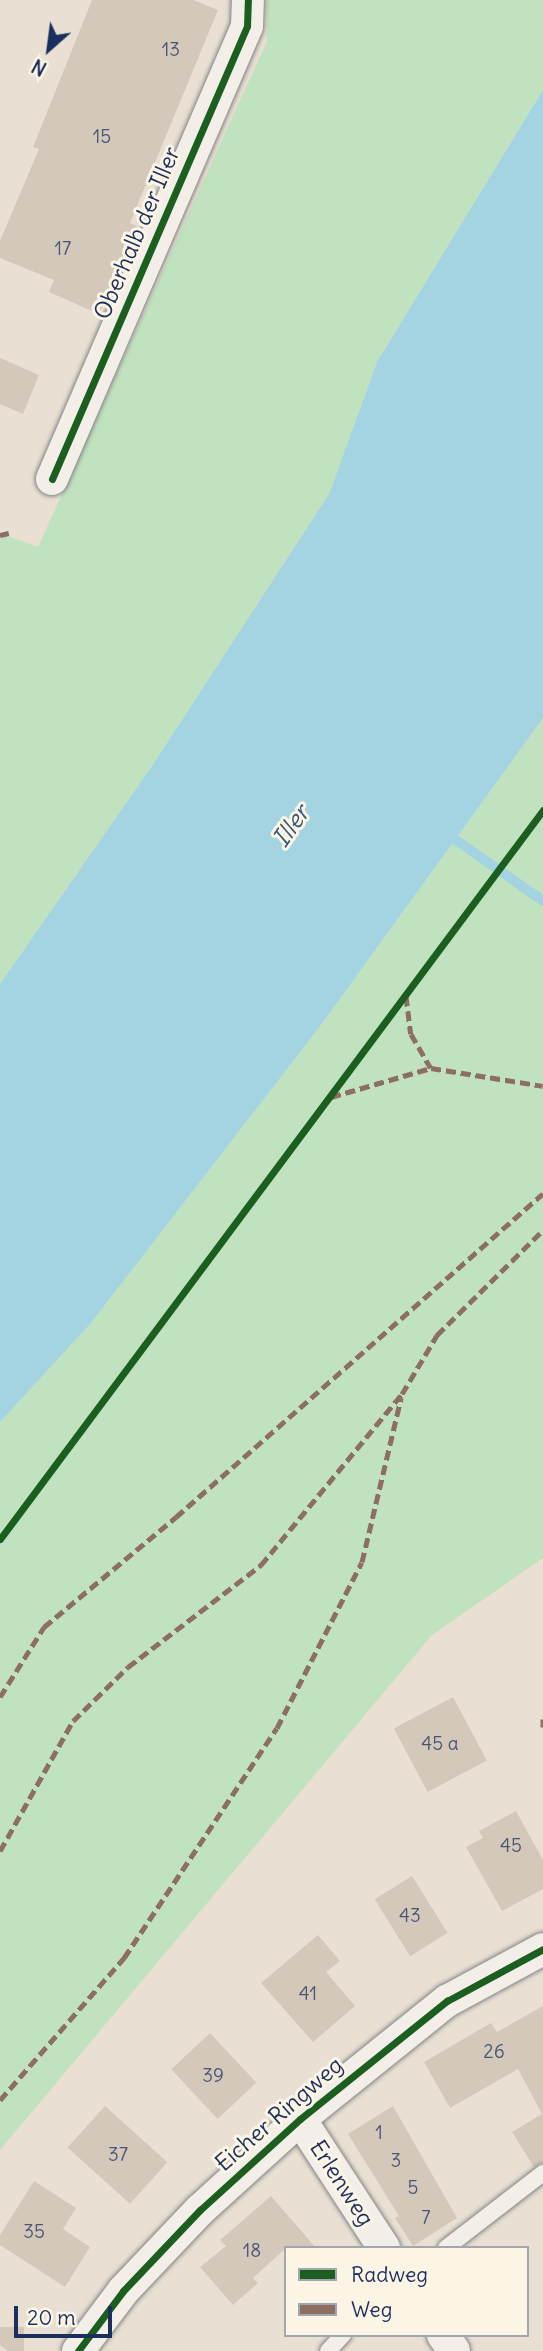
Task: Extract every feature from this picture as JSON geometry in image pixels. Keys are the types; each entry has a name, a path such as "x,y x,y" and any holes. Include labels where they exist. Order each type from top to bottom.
{"street":[{"name":"Oberhalb der Iller","path":"52,479 247,26 248,0"},
{"name":"Eicher Ringweg","path":"78,2351 123,2291 200,2210 300,2119 447,2001 543,1949"},
{"name":"Erlenweg","path":"300,2119 383,2246"}],"lane":[{"path":"449,2246 543,2173"},
{"path":"328,2351 341,2337"}],"green space":[{"path":"266,0 543,0 543,90 377,362 329,494 152,766 0,984 0,533 38,547 267,41"},
{"path":"543,718 543,1558 432,1635 0,2150 0,1422 91,1323 321,1025"}],"water":[{"name":"Iller","path":"543,90 543,718 321,1025 91,1323 0,1422 0,984 152,766 329,494 377,362"}],"building":[{"path":"92,0 193,0 218,10 130,223 137,226 99,314 49,292 54,280 0,258 0,241 39,149 33,147"},
{"path":"0,358 39,375 23,414 0,404"},
{"path":"453,1697 487,1761 428,1792 394,1728"},
{"path":"516,1811 543,1860 543,1889 502,1911 466,1847 483,1838 479,1831"},
{"path":"412,1876 448,1933 410,1956 375,1899"},
{"path":"318,1935 340,1961 326,1972 355,2006 313,2042 261,1983"},
{"path":"543,2006 543,2163 534,2167 512,2132 542,2114 518,2069 450,2108 424,2062 491,2023 497,2032"},
{"path":"210,2033 256,2083 218,2119 171,2069"},
{"path":"105,2106 167,2162 130,2204 68,2148"},
{"path":"393,2106 457,2218 413,2246 395,2218 399,2216 348,2134"},
{"path":"34,2181 76,2208 63,2229 90,2247 65,2287 0,2245 0,2235"},
{"path":"271,2196 314,2246 284,2246 284,2250 253,2278 258,2283 233,2305 200,2267 226,2246 220,2240"},
{"path":"0,2327 24,2327 24,2351 8,2351 0,2345"}],"waterway":[{"path":"446,833 543,901"}],"marked path":[{"path":"0,535 9,533"},
{"path":"406,996 411,1034 431,1068"},
{"path":"331,1097 431,1068 543,1086"},
{"path":"0,1697 44,1627 176,1517 543,1194"},
{"path":"0,1851 73,1721 128,1667 261,1565 402,1394 437,1335 543,1230"},
{"path":"0,2100 124,1958 277,1728 362,1562 401,1398"},
{"path":"543,1719 543,1727"}],"cycle path":[{"path":"52,479 247,26 248,0"},
{"path":"0,1539 543,810"},
{"path":"78,2351 123,2291 200,2210 300,2119 447,2001 543,1949"}]}
